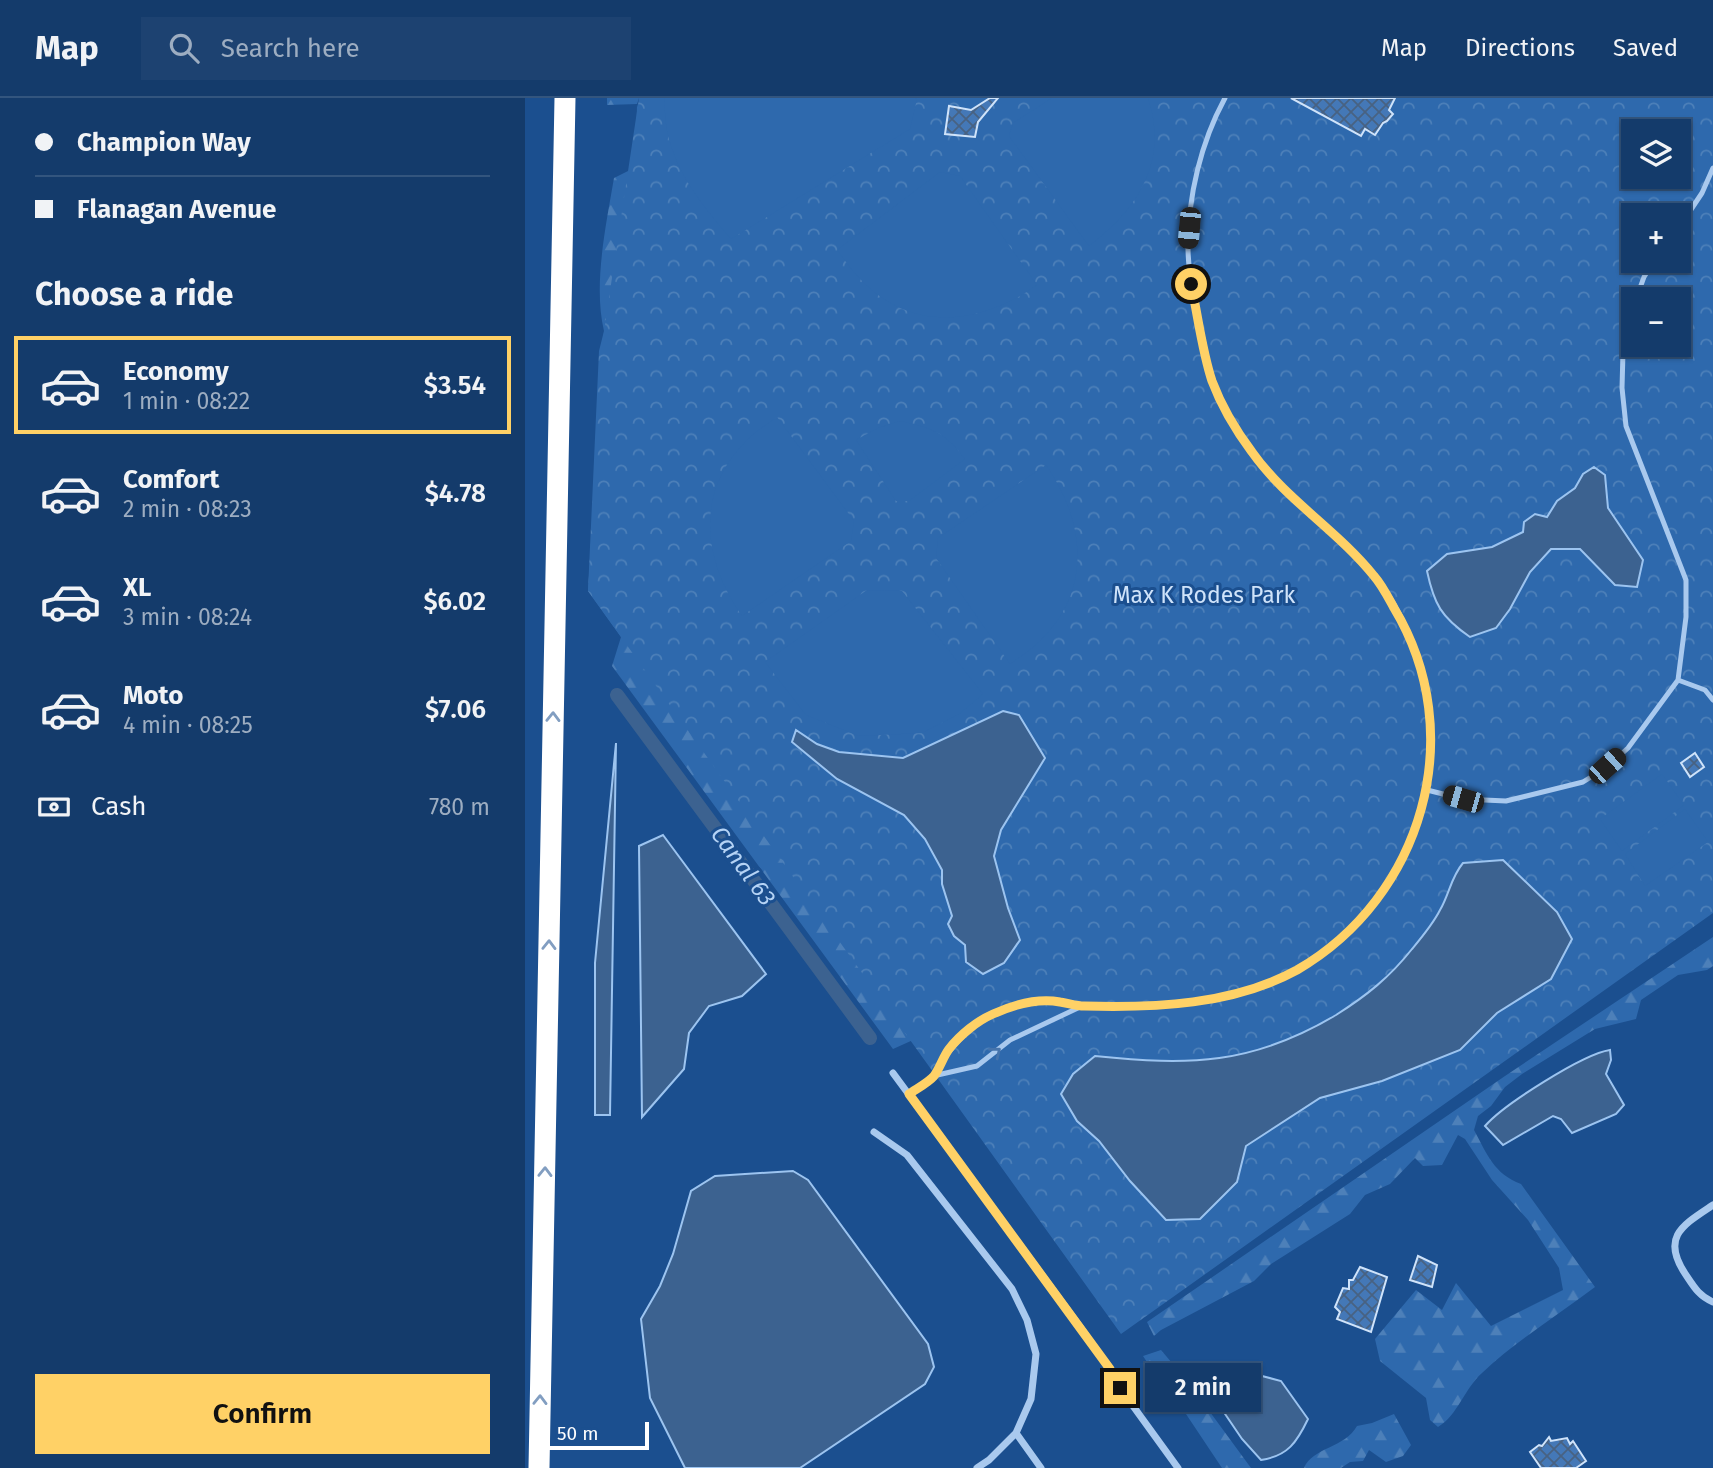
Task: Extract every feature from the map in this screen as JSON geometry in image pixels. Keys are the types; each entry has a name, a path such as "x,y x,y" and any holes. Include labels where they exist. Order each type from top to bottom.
{"highway":[{"path":"539,1468 565,98"}],"street":[{"path":"893,1073 1102,1357 1120,1388 1178,1468"},
{"path":"874,1132 907,1155 1012,1289 1027,1320 1036,1354 1031,1399 1016,1433 977,1468"},
{"path":"1713,1205 1684,1225 1675,1237 1674,1251 1679,1265 1701,1296 1713,1302"},
{"path":"1016,1433 1041,1468"}],"lane":[{"path":"909,1094 933,1076 949,1049 978,1023 990,1016 1030,1003 1056,1001 1080,1007 1210,1000 1260,987 1296,970 1333,946 1364,916 1389,883 1411,839 1427,790 1430,751 1425,686 1405,626 1376,578 1335,534 1276,483 1251,452 1213,382 1191,284 1188,248 1192,190 1213,119 1225,98"},
{"path":"1691,210 1713,168"},
{"path":"1427,790 1463,799 1506,802 1583,782 1607,766 1633,743 1678,680 1686,617 1686,580 1626,426 1622,388 1623,357"},
{"path":"1678,680 1705,690 1713,700"},
{"path":"933,1076 977,1066 1010,1040 1080,1007"}],"green space":[{"path":"607,98 639,98 637,104 607,105"},
{"name":"Max K Rodes Park","path":"639,98 1713,98 1713,913 1121,1334 588,591 599,351"},
{"path":"664,98 917,99 910,129 731,239 701,202 677,161 667,131"},
{"path":"1052,98 1148,98 1154,121 1155,142 1145,182 1122,216 1089,246 1009,136 1013,123"},
{"path":"637,104 913,1040 893,1049 612,666 621,637 588,591 604,331 600,294 602,255 614,178 636,167"},
{"path":"940,172 960,176 1037,285 993,309 947,317 902,309 881,297 861,280 837,250"},
{"path":"777,417 854,521 851,541 742,616 719,572 712,549 712,504 718,482 730,460 750,437"},
{"path":"900,421 937,432 965,459 909,501 896,501 856,440 878,428"},
{"path":"1046,465 1069,509 1075,532 1075,578 1069,600 1057,621 1037,644 1010,664 936,558 938,538"},
{"path":"867,590 902,591 983,694 959,714 922,733 859,736 806,715 765,662"},
{"path":"1662,774 1684,805 1622,851 1600,819"},
{"path":"1685,809 1708,842 1645,886 1625,854"},
{"path":"1713,937 1713,966 1707,970 1678,975 1641,1000 1636,1019 1595,1029 1522,1074 1505,1087 1491,1106 1478,1116 1474,1130 1487,1155 1504,1175 1521,1184 1595,1287 1495,1361 1476,1379 1451,1416 1438,1427 1430,1420 1426,1398 1380,1361 1375,1339 1416,1290 1442,1310 1456,1283 1491,1326 1563,1290 1559,1268 1528,1220 1492,1180 1465,1139 1458,1135 1442,1165 1423,1166 1415,1158 1390,1184 1365,1195 1350,1214 1271,1264 1254,1281 1154,1336 1147,1322"},
{"path":"1161,1350 1251,1468 1222,1468 1143,1356"},
{"path":"1394,1414 1411,1445 1403,1456 1386,1462 1369,1450 1363,1461 1350,1462 1341,1468 1304,1468 1314,1456 1345,1439 1357,1426"}],"shaded area":[{"path":"1594,467 1605,475 1608,508 1643,560 1637,587 1615,585 1580,549 1551,549 1530,572 1510,609 1496,628 1470,637 1452,623 1436,601 1427,571 1447,554 1492,547 1523,532 1524,522 1535,514 1547,517 1557,501 1575,488 1583,474"},
{"path":"1003,711 1019,715 1045,758 1001,830 994,856 1020,940 1004,963 983,974 966,962 965,945 954,936 948,924 952,916 942,884 942,870 925,839 904,815 837,779 792,742 796,730 817,744 839,752 903,758"},
{"path":"616,743 610,1115 595,1115 595,963"},
{"path":"663,835 766,974 742,996 709,1006 689,1033 684,1069 642,1117 639,846"},
{"path":"1503,860 1557,912 1572,939 1551,979 1497,1013 1460,1050 1382,1081 1320,1098 1246,1146 1237,1182 1200,1219 1166,1220 1130,1181 1099,1141 1077,1121 1061,1094 1073,1074 1095,1056 1161,1061 1219,1058 1248,1053 1305,1032 1357,1001 1395,968 1434,920 1463,863"},
{"path":"1610,1050 1611,1060 1606,1074 1624,1105 1616,1114 1572,1133 1561,1119 1553,1116 1503,1145 1485,1126 1508,1106 1544,1082 1582,1061"},
{"path":"793,1171 808,1180 928,1344 934,1367 925,1384 800,1468 685,1468 650,1398 641,1319 660,1286 673,1254 691,1191 715,1176"},
{"path":"1262,1376 1281,1381 1308,1419 1291,1447 1278,1455 1261,1460 1242,1439 1221,1408"}],"building":[{"path":"990,98 998,98 978,122 975,137 945,134 949,106 971,110"},
{"path":"1291,98 1395,98 1389,110 1393,114 1375,135 1365,129 1361,136"},
{"path":"1695,753 1704,767 1690,777 1681,763"},
{"path":"1418,1256 1437,1265 1432,1287 1410,1280"},
{"path":"1360,1267 1387,1277 1371,1332 1337,1319 1340,1312 1335,1307 1343,1288 1349,1289 1349,1280 1353,1280"},
{"path":"1549,1437 1551,1441 1567,1438 1570,1444 1573,1441 1586,1461 1576,1468 1541,1468 1530,1452 1539,1445 1542,1446"}],"waterway":[{"name":"Canal 63","path":"617,695 870,1038"}],"route":[{"path":"1120,1388 1110,1369 909,1094 933,1076 949,1049 962,1036 978,1023 1010,1007 1056,1001 1080,1007 1175,1004 1210,1000 1260,987 1296,970 1333,946 1364,916 1389,883 1411,839 1429,786 1429,720 1425,686 1405,626 1376,578 1335,534 1276,483 1251,452 1213,382 1191,284"}]}
